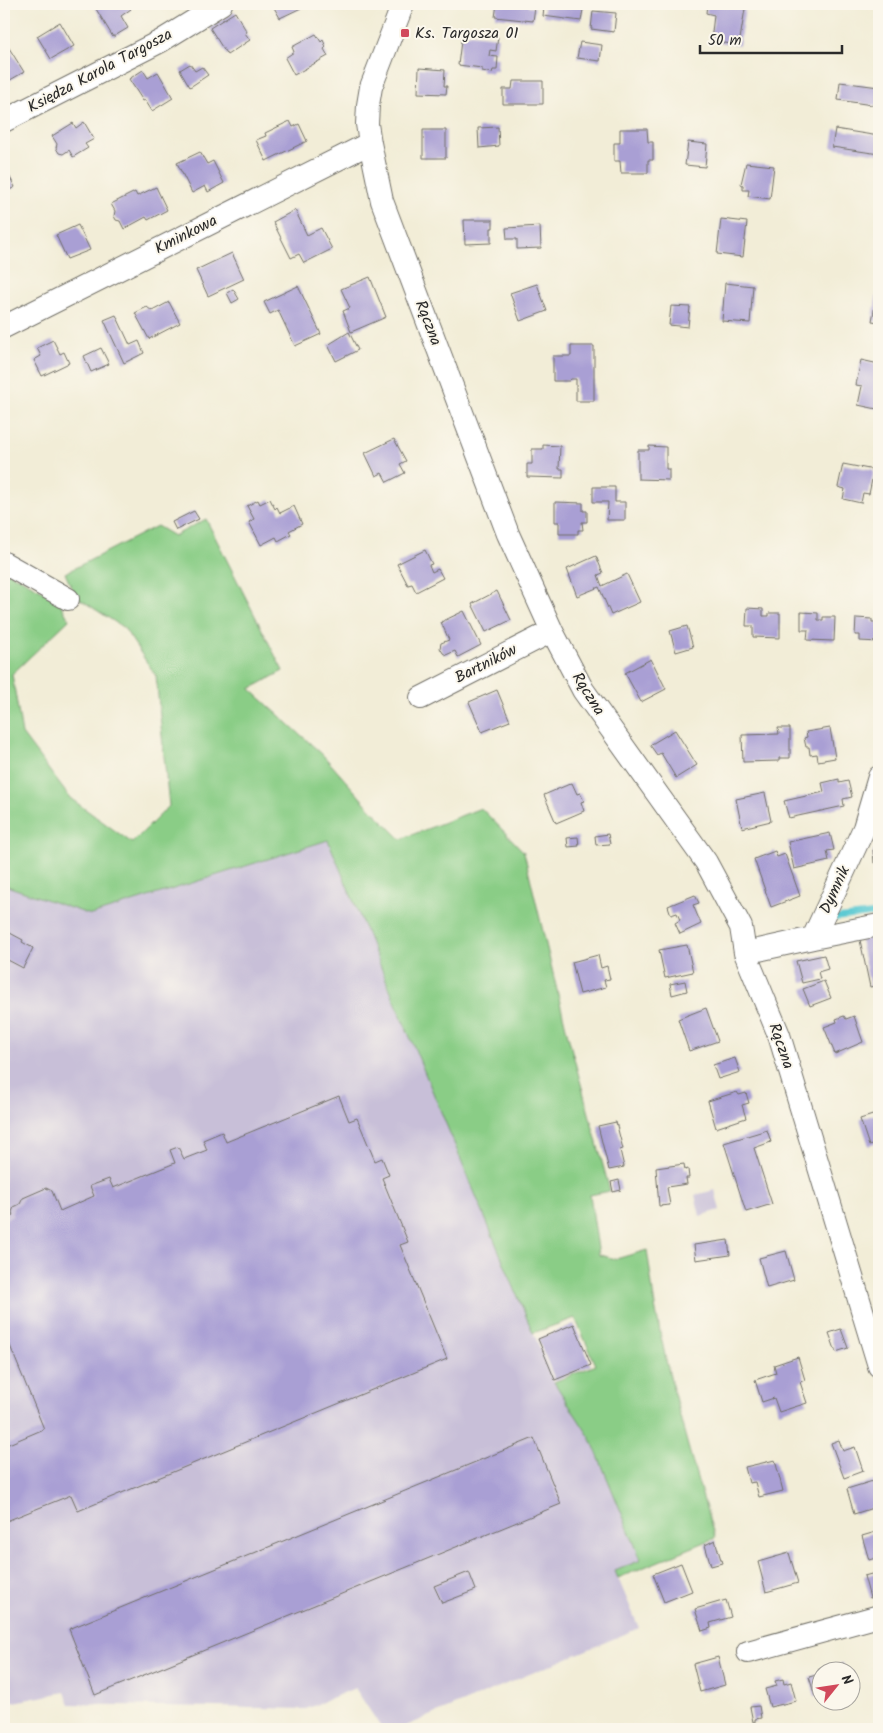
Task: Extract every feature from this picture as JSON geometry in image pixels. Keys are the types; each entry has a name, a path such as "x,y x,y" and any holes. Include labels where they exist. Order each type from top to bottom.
{"street":[{"name":"Księdza Karola Targosza","path":"4,122 154,45 221,4"},
{"name":"Rączna","path":"403,4 370,87 368,124 382,201 508,534 552,631 583,690 706,862 740,927 745,953 779,1035 879,1366"},
{"name":"Kminkowa","path":"4,327 370,143"},
{"path":"4,563 68,599"},
{"name":"Bartników","path":"420,698 552,631"},
{"name":"Dymnik","path":"813,938 864,828 879,777"},
{"path":"745,953 879,926"},
{"path":"748,1652 879,1616"}],"shaded area":[{"path":"328,840 554,1382 591,1439 641,1560 615,1571 639,1628 399,1729 382,1729 355,1688 306,1709 70,1704 65,1692 4,1704 4,885 91,915"},
{"path":"715,1190 720,1210 700,1216 695,1195"}],"green space":[{"path":"206,519 283,671 250,689 322,754 367,805 401,839 481,808 524,852 568,1036 610,1191 590,1195 599,1255 616,1259 647,1250 655,1306 674,1394 715,1538 618,1578 615,1571 641,1560 591,1439 554,1382 596,1365 575,1318 533,1333 328,840 91,915 4,885 4,570 58,599 69,620 12,674 22,734 70,798 132,843 169,806 156,676 124,628 72,594 72,589 65,573 157,526 174,536"}],"building":[{"path":"93,4 127,4 131,9 121,16 128,28 113,37"},
{"path":"272,4 304,4 300,6 301,8 280,18"},
{"path":"497,4 528,4 528,7 535,7 533,21 495,17"},
{"path":"542,4 584,4 581,21 543,16 544,7 541,7"},
{"path":"707,4 722,4 745,9 739,45 711,41 714,15 706,13"},
{"path":"593,11 616,13 614,32 591,29"},
{"path":"235,12 250,40 227,55 210,28"},
{"path":"60,22 74,46 51,59 37,36"},
{"path":"462,33 498,37 496,51 490,50 489,56 498,57 497,70 493,70 492,73 482,71 482,68 458,65"},
{"path":"316,34 321,42 323,40 326,47 324,49 328,56 294,75 285,58 294,52 292,47"},
{"path":"4,40 24,72 5,83 4,81"},
{"path":"580,42 602,45 600,61 577,58"},
{"path":"190,64 195,71 202,67 208,75 190,87 180,70"},
{"path":"419,68 445,70 444,86 447,86 446,94 418,93"},
{"path":"143,70 148,78 158,72 173,98 152,111 129,79"},
{"path":"513,81 543,81 543,104 503,104 503,89 512,89"},
{"path":"840,82 879,87 879,106 838,100"},
{"path":"290,121 293,127 299,124 307,141 266,161 256,140 266,136 265,133"},
{"path":"84,122 94,139 85,144 88,148 73,157 69,150 63,154 59,153 56,148 57,144 52,136 73,123 76,128"},
{"path":"498,127 499,146 479,148 478,128"},
{"path":"620,129 647,129 648,142 653,142 653,160 648,160 648,173 621,173 620,161 614,161 614,143 620,143"},
{"path":"835,129 879,136 879,154 832,147"},
{"path":"423,130 446,130 446,158 423,158"},
{"path":"688,142 707,144 705,167 685,165"},
{"path":"200,152 207,164 213,161 224,183 208,192 205,186 192,193 177,163"},
{"path":"746,163 774,166 770,199 748,196 749,190 743,190 743,185 741,184"},
{"path":"4,166 15,187 4,193"},
{"path":"156,187 167,210 148,220 146,217 124,229 120,221 116,220 114,216 115,211 111,204 135,192 137,196"},
{"path":"295,210 307,235 321,228 332,249 304,263 299,254 291,258 273,222"},
{"path":"721,219 747,222 743,257 717,254"},
{"path":"464,220 493,220 491,243 465,244"},
{"path":"78,225 90,250 67,259 56,235"},
{"path":"540,226 541,248 517,249 517,239 507,239 506,228"},
{"path":"232,253 244,279 208,296 196,270"},
{"path":"370,277 386,317 351,332 343,311 350,308 341,289"},
{"path":"725,283 753,286 750,323 722,321"},
{"path":"537,284 547,311 520,321 510,293"},
{"path":"298,286 321,334 295,346 278,310 270,314 264,302"},
{"path":"233,289 239,299 232,303 227,293"},
{"path":"879,289 879,322 872,321"},
{"path":"169,302 180,323 149,339 135,313 147,307 152,311"},
{"path":"671,306 690,307 688,327 669,325"},
{"path":"116,315 130,345 139,341 144,353 124,363 104,320"},
{"path":"349,332 358,350 336,361 328,345"},
{"path":"53,340 60,354 64,352 69,363 42,376 34,360 41,356 37,348"},
{"path":"571,346 594,346 594,401 576,401 576,379 553,381 553,356 571,356"},
{"path":"101,348 109,364 91,372 84,356"},
{"path":"861,360 879,364 879,398 877,409 858,405 862,386 856,385"},
{"path":"394,439 406,461 400,464 405,473 387,482 382,473 376,476 365,453"},
{"path":"543,445 560,446 559,469 563,469 563,478 527,477 527,464 532,464 532,449 543,449"},
{"path":"649,446 666,447 666,469 669,469 669,480 638,479 638,450 649,450"},
{"path":"843,464 874,470 869,494 863,493 861,503 843,499 845,489 838,487"},
{"path":"593,487 615,487 615,502 625,502 625,520 607,520 608,502 593,502"},
{"path":"270,499 275,509 277,507 280,513 294,506 302,524 289,531 291,534 278,541 276,537 261,545 249,522 254,519 247,506 258,500 260,504"},
{"path":"555,502 583,503 583,511 587,511 587,522 582,522 583,530 578,530 578,534 559,534 559,522 555,522"},
{"path":"194,511 199,519 176,530 172,522"},
{"path":"425,550 432,564 429,565 432,572 438,569 443,578 416,592 412,584 408,585 397,564"},
{"path":"596,556 603,573 598,575 602,586 627,574 640,602 611,615 599,587 577,596 567,569"},
{"path":"497,591 511,620 486,632 472,604"},
{"path":"747,608 763,609 763,616 769,616 769,613 780,613 780,638 753,637 753,626 746,626"},
{"path":"464,611 481,645 458,657 455,651 446,655 440,648 441,643 449,640 441,622"},
{"path":"801,612 818,613 818,620 823,620 823,617 835,617 834,641 807,640 808,630 801,630"},
{"path":"856,618 872,619 872,622 879,622 879,642 860,641 860,635 855,635"},
{"path":"687,626 693,647 676,652 670,631"},
{"path":"651,659 666,689 641,702 625,673"},
{"path":"497,690 510,721 482,732 469,702"},
{"path":"778,728 790,728 790,758 779,758 779,761 743,762 742,735 779,734"},
{"path":"830,728 835,758 818,761 817,754 810,755 809,747 806,747 804,738 807,737 806,732"},
{"path":"675,730 697,765 676,778 661,753 657,755 650,745"},
{"path":"839,779 839,783 848,781 852,797 843,799 844,806 789,818 784,801 824,792 822,783"},
{"path":"572,783 577,794 580,793 584,801 581,802 584,811 556,823 544,795"},
{"path":"765,793 771,821 742,828 736,799"},
{"path":"830,833 834,850 827,851 829,861 794,869 788,842"},
{"path":"608,834 610,844 596,845 595,836"},
{"path":"578,837 579,846 568,847 567,838"},
{"path":"879,849 878,874 877,863 874,863 873,850"},
{"path":"775,851 777,857 785,854 800,896 771,907 754,859"},
{"path":"695,895 699,903 693,905 701,924 680,934 675,923 680,920 677,913 671,915 668,906"},
{"path":"10,933 33,948 23,968 4,958 4,945"},
{"path":"879,936 879,985 870,987 860,940"},
{"path":"687,945 693,972 665,978 659,950"},
{"path":"598,955 601,968 607,966 610,979 604,980 606,987 580,994 572,962"},
{"path":"824,955 828,969 818,972 820,979 802,983 796,961"},
{"path":"685,981 687,991 672,995 670,984"},
{"path":"824,981 831,998 810,1006 803,989"},
{"path":"706,1008 718,1041 689,1051 678,1019"},
{"path":"844,1016 846,1019 854,1016 863,1042 835,1054 824,1027 837,1022 836,1019"},
{"path":"735,1058 740,1072 718,1079 713,1065"},
{"path":"737,1092 739,1095 746,1093 749,1103 742,1105 746,1118 716,1128 708,1101"},
{"path":"339,1096 349,1121 357,1118 375,1161 382,1158 389,1175 382,1178 408,1242 400,1245 447,1359 78,1511 71,1495 4,1522 4,1446 44,1429 4,1331 4,1220 13,1216 14,1207 20,1204 23,1198 46,1188 52,1191 60,1211 94,1196 90,1186 109,1179 113,1188 175,1163 170,1150 178,1147 184,1159 207,1150 203,1140 222,1132 226,1142"},
{"path":"879,1113 879,1142 869,1146 860,1119"},
{"path":"616,1122 623,1149 620,1150 624,1167 609,1170 598,1126"},
{"path":"767,1130 771,1142 754,1148 772,1204 746,1212 724,1143"},
{"path":"684,1164 685,1170 688,1169 689,1178 686,1178 687,1184 667,1187 670,1205 659,1206 656,1168"},
{"path":"619,1180 621,1190 613,1192 611,1182"},
{"path":"728,1240 730,1255 696,1260 694,1245"},
{"path":"786,1251 794,1280 767,1288 759,1258"},
{"path":"574,1324 591,1365 555,1380 538,1339"},
{"path":"841,1329 848,1348 836,1352 829,1333"},
{"path":"798,1357 805,1380 800,1382 807,1403 779,1412 774,1398 762,1402 755,1380 776,1373 774,1365"},
{"path":"534,1438 561,1504 95,1695 69,1629"},
{"path":"839,1440 843,1451 855,1447 863,1471 844,1478 831,1443"},
{"path":"775,1460 783,1491 759,1497 755,1482 749,1483 745,1467"},
{"path":"876,1480 879,1489 879,1506 854,1514 847,1489"},
{"path":"879,1531 879,1557 869,1560 862,1536"},
{"path":"715,1540 722,1563 711,1566 705,1545"},
{"path":"789,1553 798,1583 766,1592 758,1562"},
{"path":"681,1563 692,1591 664,1602 653,1574"},
{"path":"469,1572 476,1590 442,1603 434,1586"},
{"path":"879,1572 879,1596 870,1598 864,1576"},
{"path":"726,1600 731,1617 710,1623 711,1628 702,1631 695,1609"},
{"path":"718,1657 725,1685 700,1692 693,1664"},
{"path":"783,1679 784,1684 791,1682 796,1701 770,1707 765,1689 777,1686 775,1681"},
{"path":"759,1706 761,1718 755,1719 755,1722 753,1722 750,1707"}],"waterway":[{"path":"837,918 879,913"}],"place":[{"name":"Ks. Targosza 01","path":"405,33"}]}
